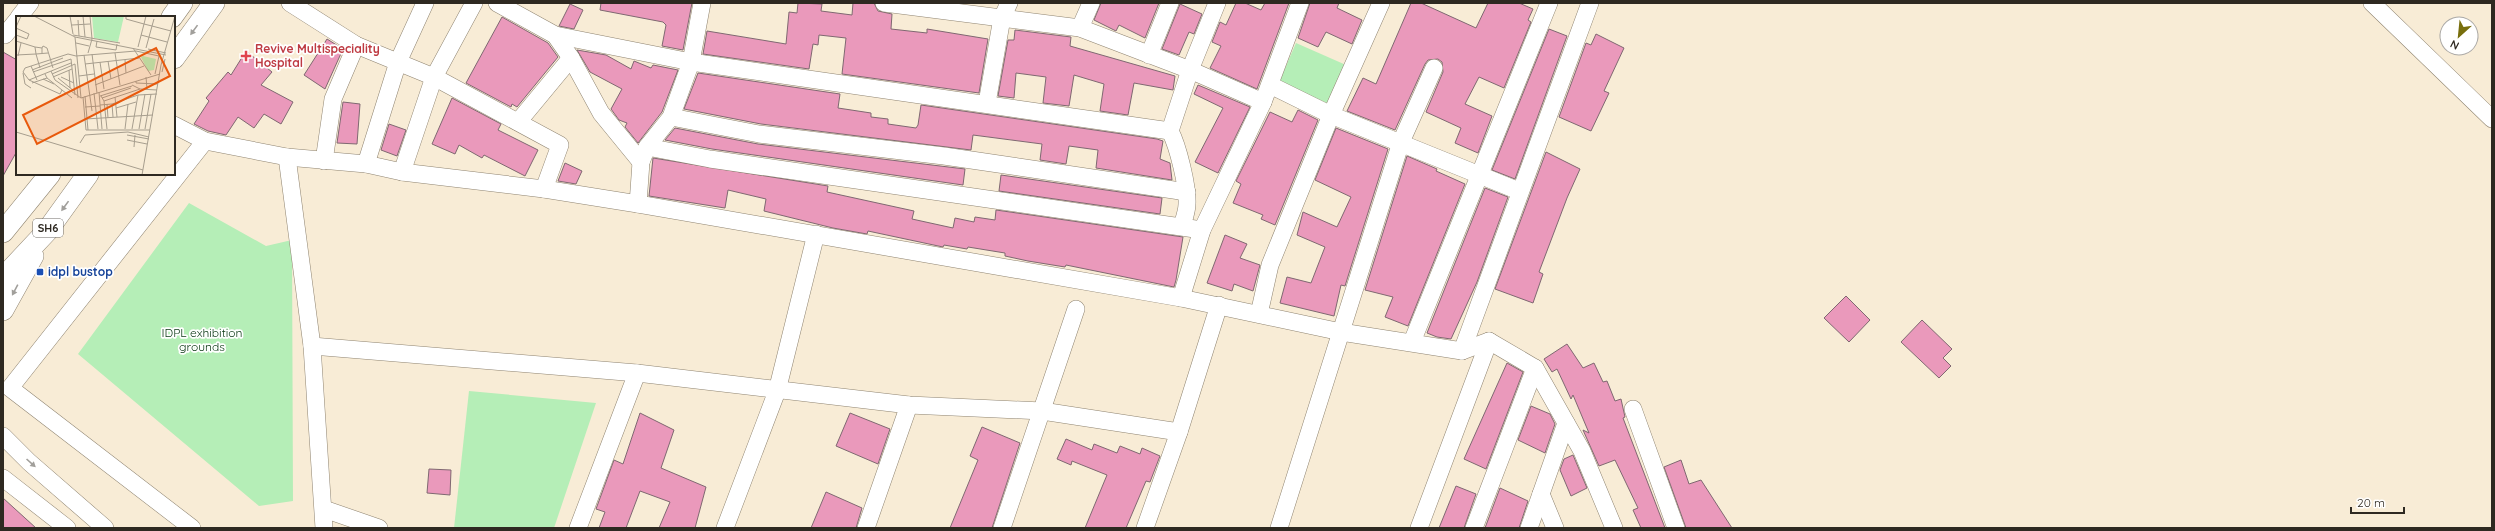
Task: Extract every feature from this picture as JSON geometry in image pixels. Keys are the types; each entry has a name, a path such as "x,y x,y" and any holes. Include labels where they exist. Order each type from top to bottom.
{"main road":[{"path":"173,16 182,3"},
{"path":"175,57 214,3"},
{"name":"SH6","path":"3,232 49,175"},
{"name":"SH6","path":"3,278 47,231 87,175"},
{"path":"3,310 47,231"}],"street":[{"path":"20,16 30,3"},
{"path":"290,3 356,45 434,77 560,146 544,189"},
{"path":"366,164 398,62 425,3"},
{"path":"402,172 434,77 474,3"},
{"path":"497,3 555,35 691,62 987,103 1170,131"},
{"path":"638,204 641,162 647,147 671,116 691,62 702,3"},
{"path":"884,3 1005,10 1080,28 1149,56 1190,70 1263,102"},
{"path":"1080,28 1091,3"},
{"path":"1149,56 1170,3"},
{"path":"1182,226 1188,206 1187,192 1176,142 1170,131 1190,70 1217,3"},
{"path":"1181,298 1202,230 1263,102 1300,3"},
{"path":"1259,314 1270,265 1331,115 1381,3"},
{"path":"1412,342 1549,3"},
{"path":"1462,351 1519,191 1590,3"},
{"path":"2372,3 2492,119"},
{"path":"987,103 1005,10"},
{"path":"5,35 16,21"},
{"path":"555,35 571,58 601,113 641,162"},
{"path":"324,161 333,99 356,45"},
{"path":"518,122 571,58"},
{"path":"1279,528 1401,142 1434,68"},
{"path":"1270,85 1331,115 1401,142 1519,191"},
{"path":"671,116 759,134 944,156 1187,192"},
{"path":"175,126 205,141 287,157 366,164 402,172 544,189 638,204 1181,298 1341,332 1462,351 1489,341"},
{"path":"192,528 10,388 205,141"},
{"path":"647,147 710,159 1202,230"},
{"path":"287,157 312,346 324,509 324,528"},
{"path":"725,528 777,391 816,234"},
{"path":"1145,528 1179,432 1219,305"},
{"path":"1002,528 1076,309"},
{"path":"1489,341 1535,368 1582,451 1614,528"},
{"path":"1419,528 1489,341"},
{"path":"312,346 637,373 777,391 841,396 909,405 1042,411 1179,432"},
{"path":"1474,528 1535,368"},
{"path":"578,528 637,373"},
{"path":"866,528 909,405"},
{"path":"1633,409 1676,528"},
{"path":"1529,528 1566,423"},
{"path":"3,436 29,462 105,528"},
{"path":"3,478 67,528"},
{"path":"1541,494 1555,528"},
{"path":"324,509 379,528"}],"green space":[{"path":"1296,43 1346,65 1329,104 1279,82"},
{"name":"IDPL exhibition grounds","path":"189,203 266,246 292,240 293,501 259,506 78,354"},
{"path":"469,391 596,403 554,528 454,528"}],"building":[{"path":"601,3 692,3 683,50 662,46 666,25 663,22 600,10"},
{"path":"798,3 822,4 821,11 852,15 853,3 874,3 878,11 892,14 891,29 927,33 927,29 988,39 979,93 842,74 846,38 819,35 818,45 813,44 809,69 703,54 707,31 786,44 789,12 797,13"},
{"path":"1101,3 1159,3 1145,38 1119,25 1116,31 1094,20"},
{"path":"1236,3 1245,3 1261,10 1265,3 1289,3 1257,89 1210,68 1221,46 1212,42 1220,22 1226,25"},
{"path":"1310,3 1339,3 1337,8 1362,20 1352,44 1326,32 1318,47 1298,38"},
{"path":"1411,3 1421,3 1476,28 1488,3 1519,3 1533,9 1528,20 1531,22 1504,88 1479,77 1465,104 1492,116 1478,153 1455,143 1461,128 1426,112 1443,72 1442,62 1438,59 1428,60 1425,64 1395,130 1347,111 1363,78 1376,84"},
{"path":"570,4 583,10 574,29 559,26"},
{"path":"1180,4 1202,14 1194,34 1189,32 1179,55 1162,49"},
{"path":"502,17 548,43 558,57 517,107 512,104 511,107 466,83"},
{"path":"1549,29 1567,36 1515,179 1492,170"},
{"path":"1015,30 1071,37 1070,46 1175,76 1173,90 1134,83 1128,115 1100,111 1104,84 1074,75 1069,106 1043,103 1046,77 1016,73 1014,98 998,96 1008,40 1014,40"},
{"path":"1596,34 1624,48 1604,91 1609,93 1591,131 1559,117 1586,43 1591,45"},
{"path":"327,39 343,49 325,89 304,75"},
{"path":"577,50 606,55 631,69 634,61 651,68 653,65 678,70 662,112 638,143 625,127 627,123 619,120 611,109 622,89 590,72"},
{"path":"246,51 272,72 261,85 293,102 281,124 264,114 254,128 238,117 226,135 208,131 194,124 209,101 206,98 228,72 231,75"},
{"path":"3,52 16,59 16,153 3,176"},
{"path":"698,73 840,94 838,108 871,113 871,117 888,119 888,124 916,128 918,125 921,105 1157,139 1163,141 1160,159 1170,163 1172,180 1096,168 1098,150 1069,146 1066,164 1040,160 1042,144 973,135 971,150 761,124 684,109"},
{"path":"1198,85 1250,107 1218,173 1195,162 1223,108 1194,94"},
{"path":"452,98 501,124 498,130 538,150 525,176 484,155 482,158 459,145 455,154 432,144"},
{"path":"343,102 360,104 357,144 337,143"},
{"path":"1298,110 1318,120 1275,225 1261,219 1263,215 1233,203 1241,184 1236,181 1270,112 1292,122"},
{"path":"389,124 406,130 397,156 381,150"},
{"path":"675,128 758,144 965,169 963,185 712,149 665,140"},
{"path":"1336,128 1388,149 1345,286 1341,285 1334,316 1280,303 1287,277 1311,283 1325,247 1297,235 1303,212 1337,227 1351,197 1315,180"},
{"path":"1546,152 1580,169 1567,198 1539,272 1543,274 1533,303 1495,289"},
{"path":"1407,156 1437,169 1436,171 1465,184 1408,326 1385,317 1393,297 1365,290"},
{"path":"653,158 828,186 827,192 914,211 912,219 953,228 955,218 974,222 975,217 995,220 996,210 1183,237 1176,280 1174,287 1066,265 1065,267 1028,261 1005,256 1005,253 968,247 967,249 944,245 943,247 868,231 867,234 833,228 764,211 766,199 728,190 725,208 649,196"},
{"path":"565,163 582,171 576,184 558,181"},
{"path":"1001,175 1162,198 1160,214 999,191"},
{"path":"1485,188 1508,197 1477,282 1451,339 1437,337 1427,333"},
{"path":"1225,235 1247,244 1240,258 1260,265 1253,291 1234,284 1232,291 1207,283"},
{"path":"1846,296 1870,320 1849,342 1824,318"},
{"path":"1922,320 1952,349 1943,358 1951,366 1939,378 1901,342"},
{"path":"1567,344 1583,368 1594,363 1603,382 1607,381 1615,401 1621,399 1625,417 1623,418 1665,528 1641,528 1633,510 1638,508 1615,460 1599,466 1583,430 1589,433 1573,395 1571,399 1557,369 1552,372 1544,359"},
{"path":"1507,363 1523,372 1486,469 1464,459"},
{"path":"1531,406 1550,414 1555,424 1545,453 1518,440"},
{"path":"640,413 674,430 661,468 706,487 695,528 659,528 670,502 640,491 626,528 599,528 605,512 596,509 614,460 623,464"},
{"path":"850,413 890,429 878,464 836,446"},
{"path":"982,427 1020,443 992,528 950,528 978,460 970,456"},
{"path":"1066,439 1092,450 1094,444 1117,453 1120,446 1140,454 1142,448 1160,456 1150,482 1146,481 1126,528 1085,528 1107,475 1072,461 1071,465 1057,459"},
{"path":"1573,455 1587,488 1571,496 1560,470 1564,459"},
{"path":"1681,460 1689,484 1701,480 1732,528 1686,528 1664,467"},
{"path":"429,469 451,470 450,495 427,493"},
{"path":"1456,486 1476,494 1464,528 1439,528"},
{"path":"1500,488 1528,501 1519,528 1485,528"},
{"path":"826,492 862,508 856,528 811,528"},
{"path":"3,498 36,528 3,528"}],"place":[{"name":"Revive Multispeciality Hospital","path":"246,56"},
{"name":"idpl bustop","path":"40,272"}]}
